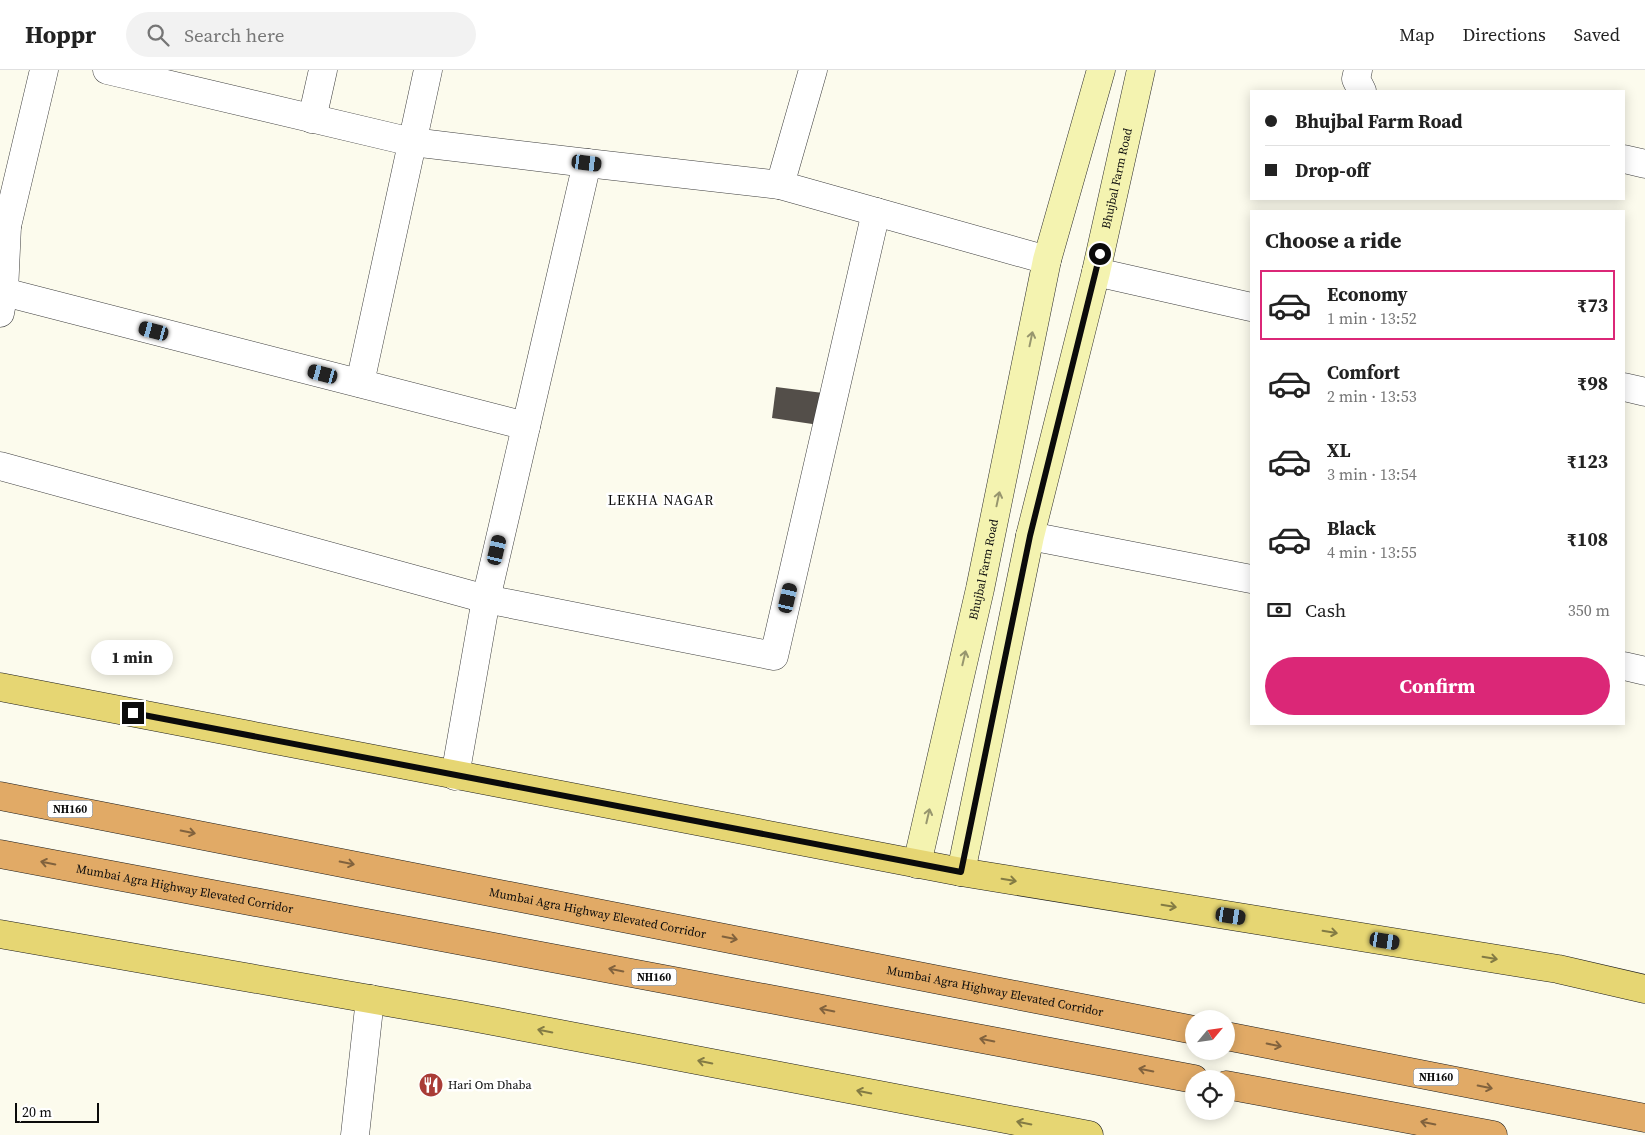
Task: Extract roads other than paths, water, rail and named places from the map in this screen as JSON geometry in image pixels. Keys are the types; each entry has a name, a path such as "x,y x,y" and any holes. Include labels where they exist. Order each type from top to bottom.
{"highway":[{"name":"Mumbai Agra Highway Elevated Corridor","path":"0,796 1185,1028"},
{"name":"Mumbai Agra Highway Elevated Corridor","path":"0,854 1185,1077"},
{"name":"NH160","path":"1235,1038 1645,1118"},
{"path":"1235,1087 1493,1135"}],"main road":[{"name":"Bhujbal Farm Road","path":"917,864 980,589 1047,260 1101,70"},
{"name":"Bhujbal Farm Road","path":"961,872 1030,536 1096,272 1141,70"},
{"path":"0,687 917,864 1558,969 1645,989"},
{"path":"0,934 370,999 1089,1135"}],"street":[{"path":"44,70 4,225 2,303 360,383 526,426"},
{"path":"107,70 167,77 312,119 412,142 780,185 1047,260"},
{"path":"312,119 322,70"},
{"path":"360,383 428,70"},
{"path":"780,185 813,70"},
{"path":"1358,70 1356,79 1362,90"},
{"path":"1625,159 1645,164"},
{"path":"455,776 486,599 587,163"},
{"path":"0,466 486,599 774,656 876,212"},
{"path":"1096,272 1250,307"},
{"path":"1625,387 1645,392"},
{"path":"1030,536 1250,579"},
{"path":"1625,666 1645,671"},
{"path":"355,1135 370,999"}],"place":[{"name":"Hari Om Dhaba","path":"431,1085"}],"district":[{"name":"LEKHA NAGAR","path":"661,500"}]}
